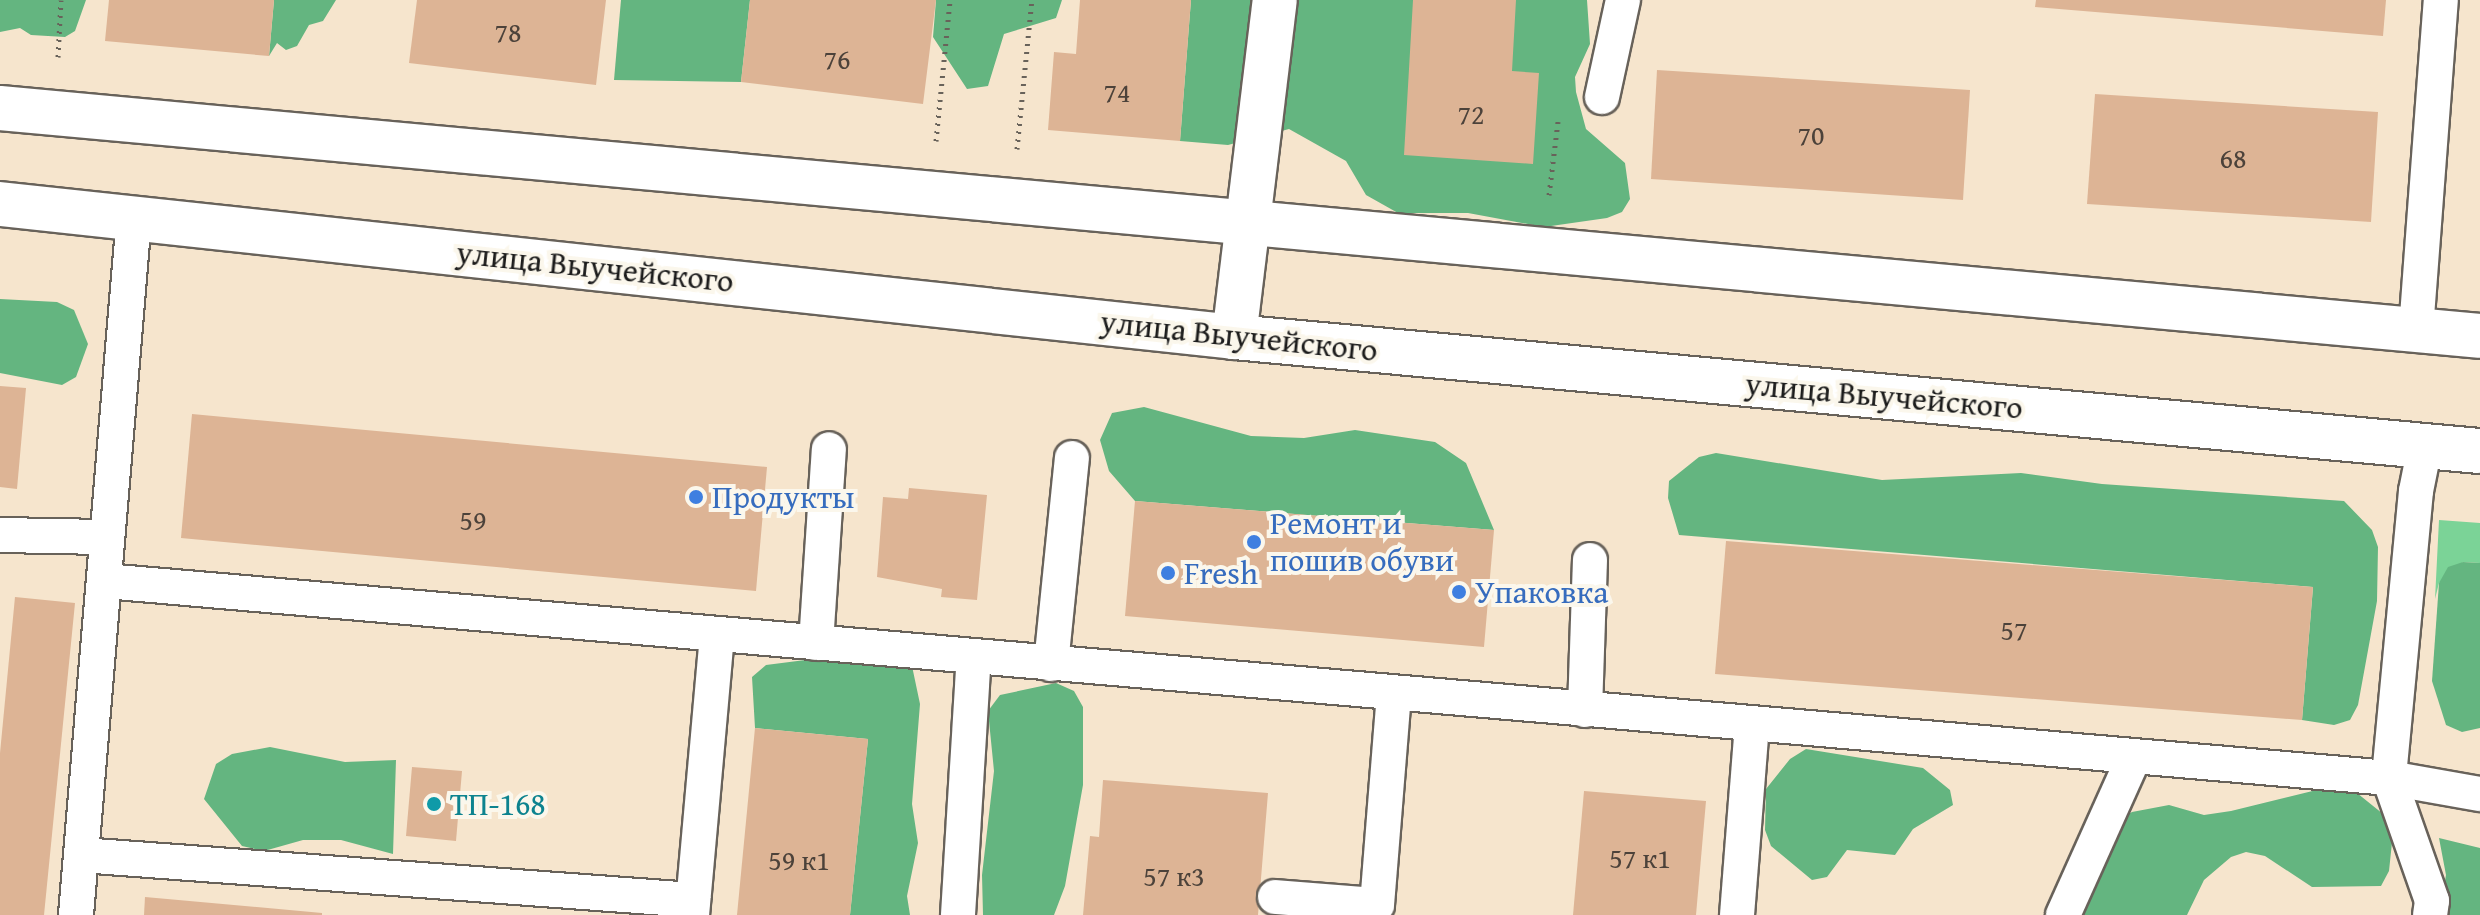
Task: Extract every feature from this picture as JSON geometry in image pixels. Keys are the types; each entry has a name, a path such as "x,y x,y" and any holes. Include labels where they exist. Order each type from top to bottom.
{"main road":[{"path":"1234,337 1275,0"},
{"path":"0,108 1250,203 2480,336"},
{"name":"улица Выучейского","path":"0,204 1234,337 2480,451"}],"lane":[{"path":"1602,97 1623,0"},
{"path":"2416,330 2441,0"},
{"path":"76,915 105,581 104,537 134,217"},
{"path":"2425,446 2416,491 2389,778 2432,901 2430,915"},
{"path":"816,643 829,449"},
{"path":"1051,664 1072,458"},
{"path":"0,535 104,537"},
{"path":"1585,710 1590,560"},
{"path":"105,581 2133,759 2389,778 2480,794"},
{"path":"81,855 693,908 717,634"},
{"path":"958,915 974,657"},
{"path":"1275,897 1377,905 1394,694"},
{"path":"1737,915 1752,725"},
{"path":"2063,915 2133,759"}],"path":[{"path":"57,74 61,0"},
{"path":"935,154 950,0"},
{"path":"1016,162 1032,0"}],"green space":[{"path":"0,0 86,0 75,31 65,37 31,35 20,28 0,32"},
{"path":"274,0 336,0 323,21 309,25 297,46 286,50 277,43 269,56"},
{"path":"621,0 750,0 741,82 614,80"},
{"path":"936,0 1062,0 1056,18 1004,34 988,86 967,89 933,37"},
{"path":"1191,0 1587,0 1590,44 1575,77 1576,92 1586,129 1625,163 1630,199 1622,212 1607,218 1544,227 1468,213 1398,213 1366,195 1346,161 1289,129 1228,145 1180,141"},
{"path":"0,299 57,302 74,310 88,344 76,377 62,385 0,373"},
{"path":"1144,407 1251,436 1304,438 1355,430 1435,442 1466,463 1494,530 1135,501 1109,471 1100,440 1112,413"},
{"path":"1716,453 1882,480 2021,473 2102,484 2344,501 2372,530 2378,547 2377,601 2358,705 2350,720 2334,725 2302,720 2313,587 1679,535 1668,498 1669,481 1699,457"},
{"path":"2439,520 2480,523 2480,563 2463,562 2439,583 2435,599"},
{"path":"2463,562 2480,563 2480,728 2462,732 2446,725 2432,681 2439,583 2448,567"},
{"path":"821,658 912,666 920,704 912,804 918,843 907,896 910,915 850,915 868,739 755,728 752,677 766,665"},
{"path":"1056,683 1074,691 1083,707 1083,785 1065,886 1054,915 983,915 982,875 994,771 988,711 1000,695"},
{"path":"270,747 345,762 396,760 393,854 341,840 303,840 264,851 242,846 204,799 216,764 232,754"},
{"path":"1806,749 1923,768 1950,790 1953,805 1913,829 1895,855 1847,850 1827,877 1812,880 1771,846 1765,830 1766,789 1790,759"},
{"path":"2333,786 2357,793 2388,818 2393,833 2389,871 2381,886 2312,887 2265,856 2246,852 2231,857 2204,880 2187,915 2080,915 2115,822 2132,812 2169,805 2204,815"},
{"path":"2439,838 2480,848 2480,915 2439,915 2446,875"}],"building":[{"path":"109,0 274,0 269,56 105,41"},
{"path":"417,0 606,0 596,85 409,63"},
{"path":"750,0 936,0 923,104 741,82"},
{"path":"1080,0 1191,0 1180,141 1048,130 1054,52 1076,54"},
{"path":"1413,0 1516,0 1512,71 1539,73 1533,164 1404,155"},
{"path":"2036,0 2386,0 2383,36 2035,7"},
{"path":"1657,70 1970,90 1963,200 1651,179"},
{"path":"2095,94 2378,112 2371,222 2087,204"},
{"path":"0,386 26,388 17,489 0,487"},
{"path":"192,414 767,467 756,591 181,538"},
{"path":"909,488 987,495 977,600 941,597 942,589 877,577 883,497 908,499"},
{"path":"1135,501 1494,530 1484,647 1125,616"},
{"path":"1726,541 2313,587 2302,720 1715,674"},
{"path":"15,597 75,603 44,915 0,915 0,753"},
{"path":"755,728 868,739 850,915 737,915"},
{"name":"ТП-168","path":"412,767 462,771 456,841 406,836"},
{"path":"1103,780 1268,793 1258,915 1083,915 1090,836 1099,837"},
{"path":"1584,791 1706,801 1696,915 1573,915"},
{"path":"145,897 322,913 322,915 144,915"}],"place":[{"name":"Продукты","path":"696,497"},
{"name":"Ремонт и пошив обуви","path":"1254,542"},
{"name":"Fresh","path":"1168,573"},
{"name":"Упаковка","path":"1459,592"},
{"name":"ТП-168","path":"434,804"}]}
